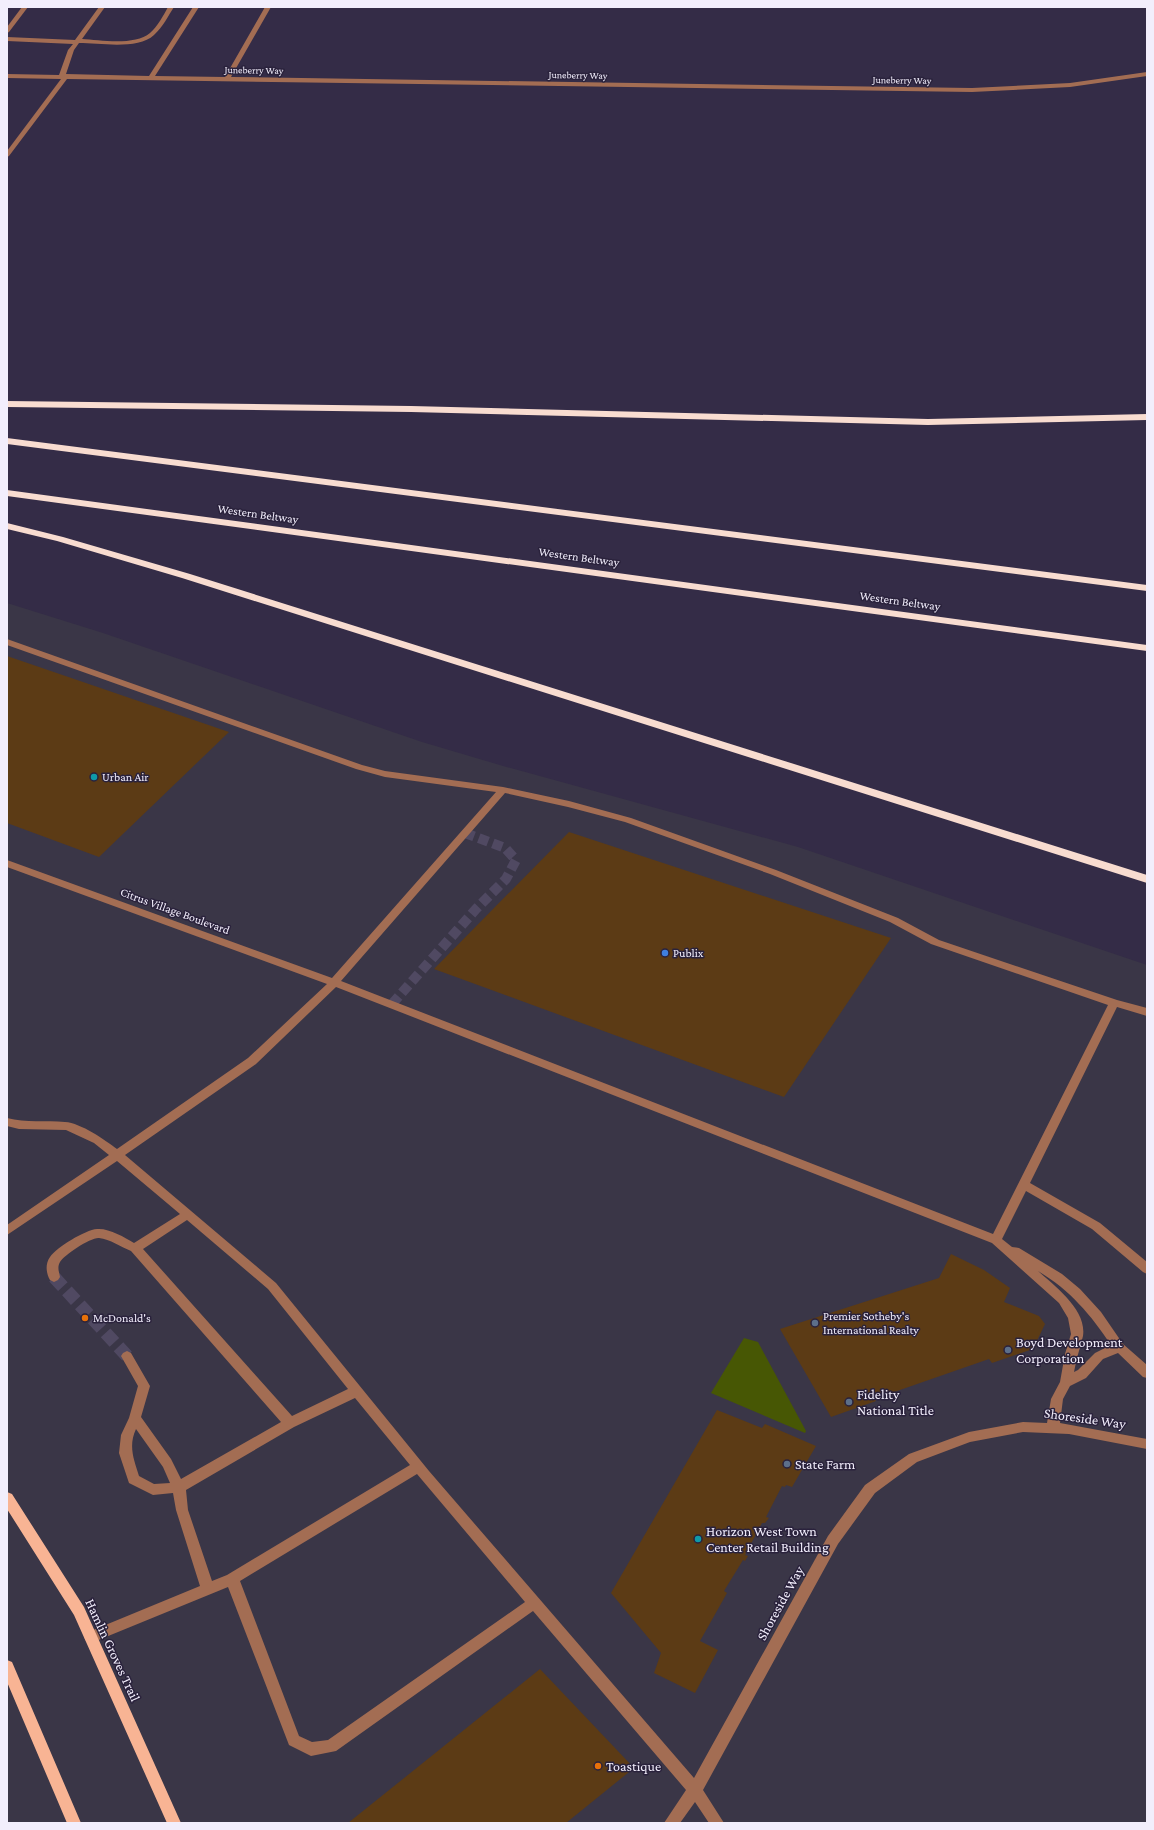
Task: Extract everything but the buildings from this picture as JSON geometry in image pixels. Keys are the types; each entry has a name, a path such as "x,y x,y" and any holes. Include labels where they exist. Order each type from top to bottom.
{"highway":[{"path":"7,404 411,409 928,422 1147,417"},
{"path":"7,441 1147,588"},
{"name":"Western Beltway","path":"7,492 1147,648"},
{"path":"7,526 60,539 186,576 1147,879"}],"main road":[{"name":"Hamlin Groves Trail","path":"7,1498 79,1611 174,1823"},
{"path":"7,1666 74,1823"}],"street":[{"path":"7,30 26,7"},
{"path":"7,155 64,76 71,50 102,7"},
{"path":"7,39 122,42 144,40 152,34 171,7"},
{"path":"151,78 196,7"},
{"path":"227,79 268,7"},
{"name":"Juneberry Way","path":"7,76 972,90 1070,85 1147,74"},
{"path":"7,642 359,767 385,774 503,790 568,804 636,823 773,872 894,920 935,942 1114,1003 1147,1012"},
{"path":"7,1232 252,1061 334,983 503,790"},
{"name":"Citrus Village Boulevard","path":"7,863 334,983 996,1240"},
{"path":"996,1240 1114,1003"},
{"path":"7,1122 19,1125 68,1126 98,1140 118,1154 272,1286 418,1467 695,1790 717,1823"},
{"path":"1024,1184 1096,1226 1147,1269"},
{"path":"134,1248 188,1214"},
{"path":"54,1277 52,1268 55,1259 85,1236 98,1233 110,1236 134,1248 290,1423"},
{"path":"996,1240 1058,1277 1076,1292 1097,1315 1119,1347 1147,1373"},
{"path":"996,1240 1063,1300 1074,1317 1076,1334 1066,1382 1057,1399 1053,1428"},
{"path":"1066,1382 1082,1374 1099,1356 1119,1347"},
{"path":"127,1356 144,1386 135,1418 126,1435 125,1453 134,1479 153,1490 179,1487 290,1423 357,1391"},
{"path":"135,1418 167,1463 179,1487 182,1510 208,1589"},
{"name":"Shoreside Way","path":"672,1823 695,1790 833,1540 870,1489 913,1458 969,1437 1023,1427 1069,1429 1147,1444"},
{"path":"91,1637 232,1580 418,1467"},
{"path":"232,1580 294,1740 311,1749 331,1746 534,1603"}],"shaded area":[{"path":"7,603 103,633 422,742 503,766 798,847 1147,965 1147,1823 7,1823"}],"green space":[{"path":"744,1338 758,1342 806,1431 805,1433 711,1393"}],"tunnel":[{"path":"392,1004 476,909 506,879 516,860 505,848 465,833"},
{"path":"54,1277 127,1356"}],"place":[{"name":"Urban Air","path":"94,777"},
{"name":"Publix","path":"665,953"},
{"name":"McDonald's","path":"85,1318"},
{"name":"Premier Sotheby's International Realty","path":"815,1323"},
{"name":"Boyd Development Corporation","path":"1008,1350"},
{"name":"Fidelity National Title","path":"849,1402"},
{"name":"State Farm","path":"787,1464"},
{"name":"Horizon West Town Center Retail Building","path":"698,1539"},
{"name":"Toastique","path":"598,1766"}]}
